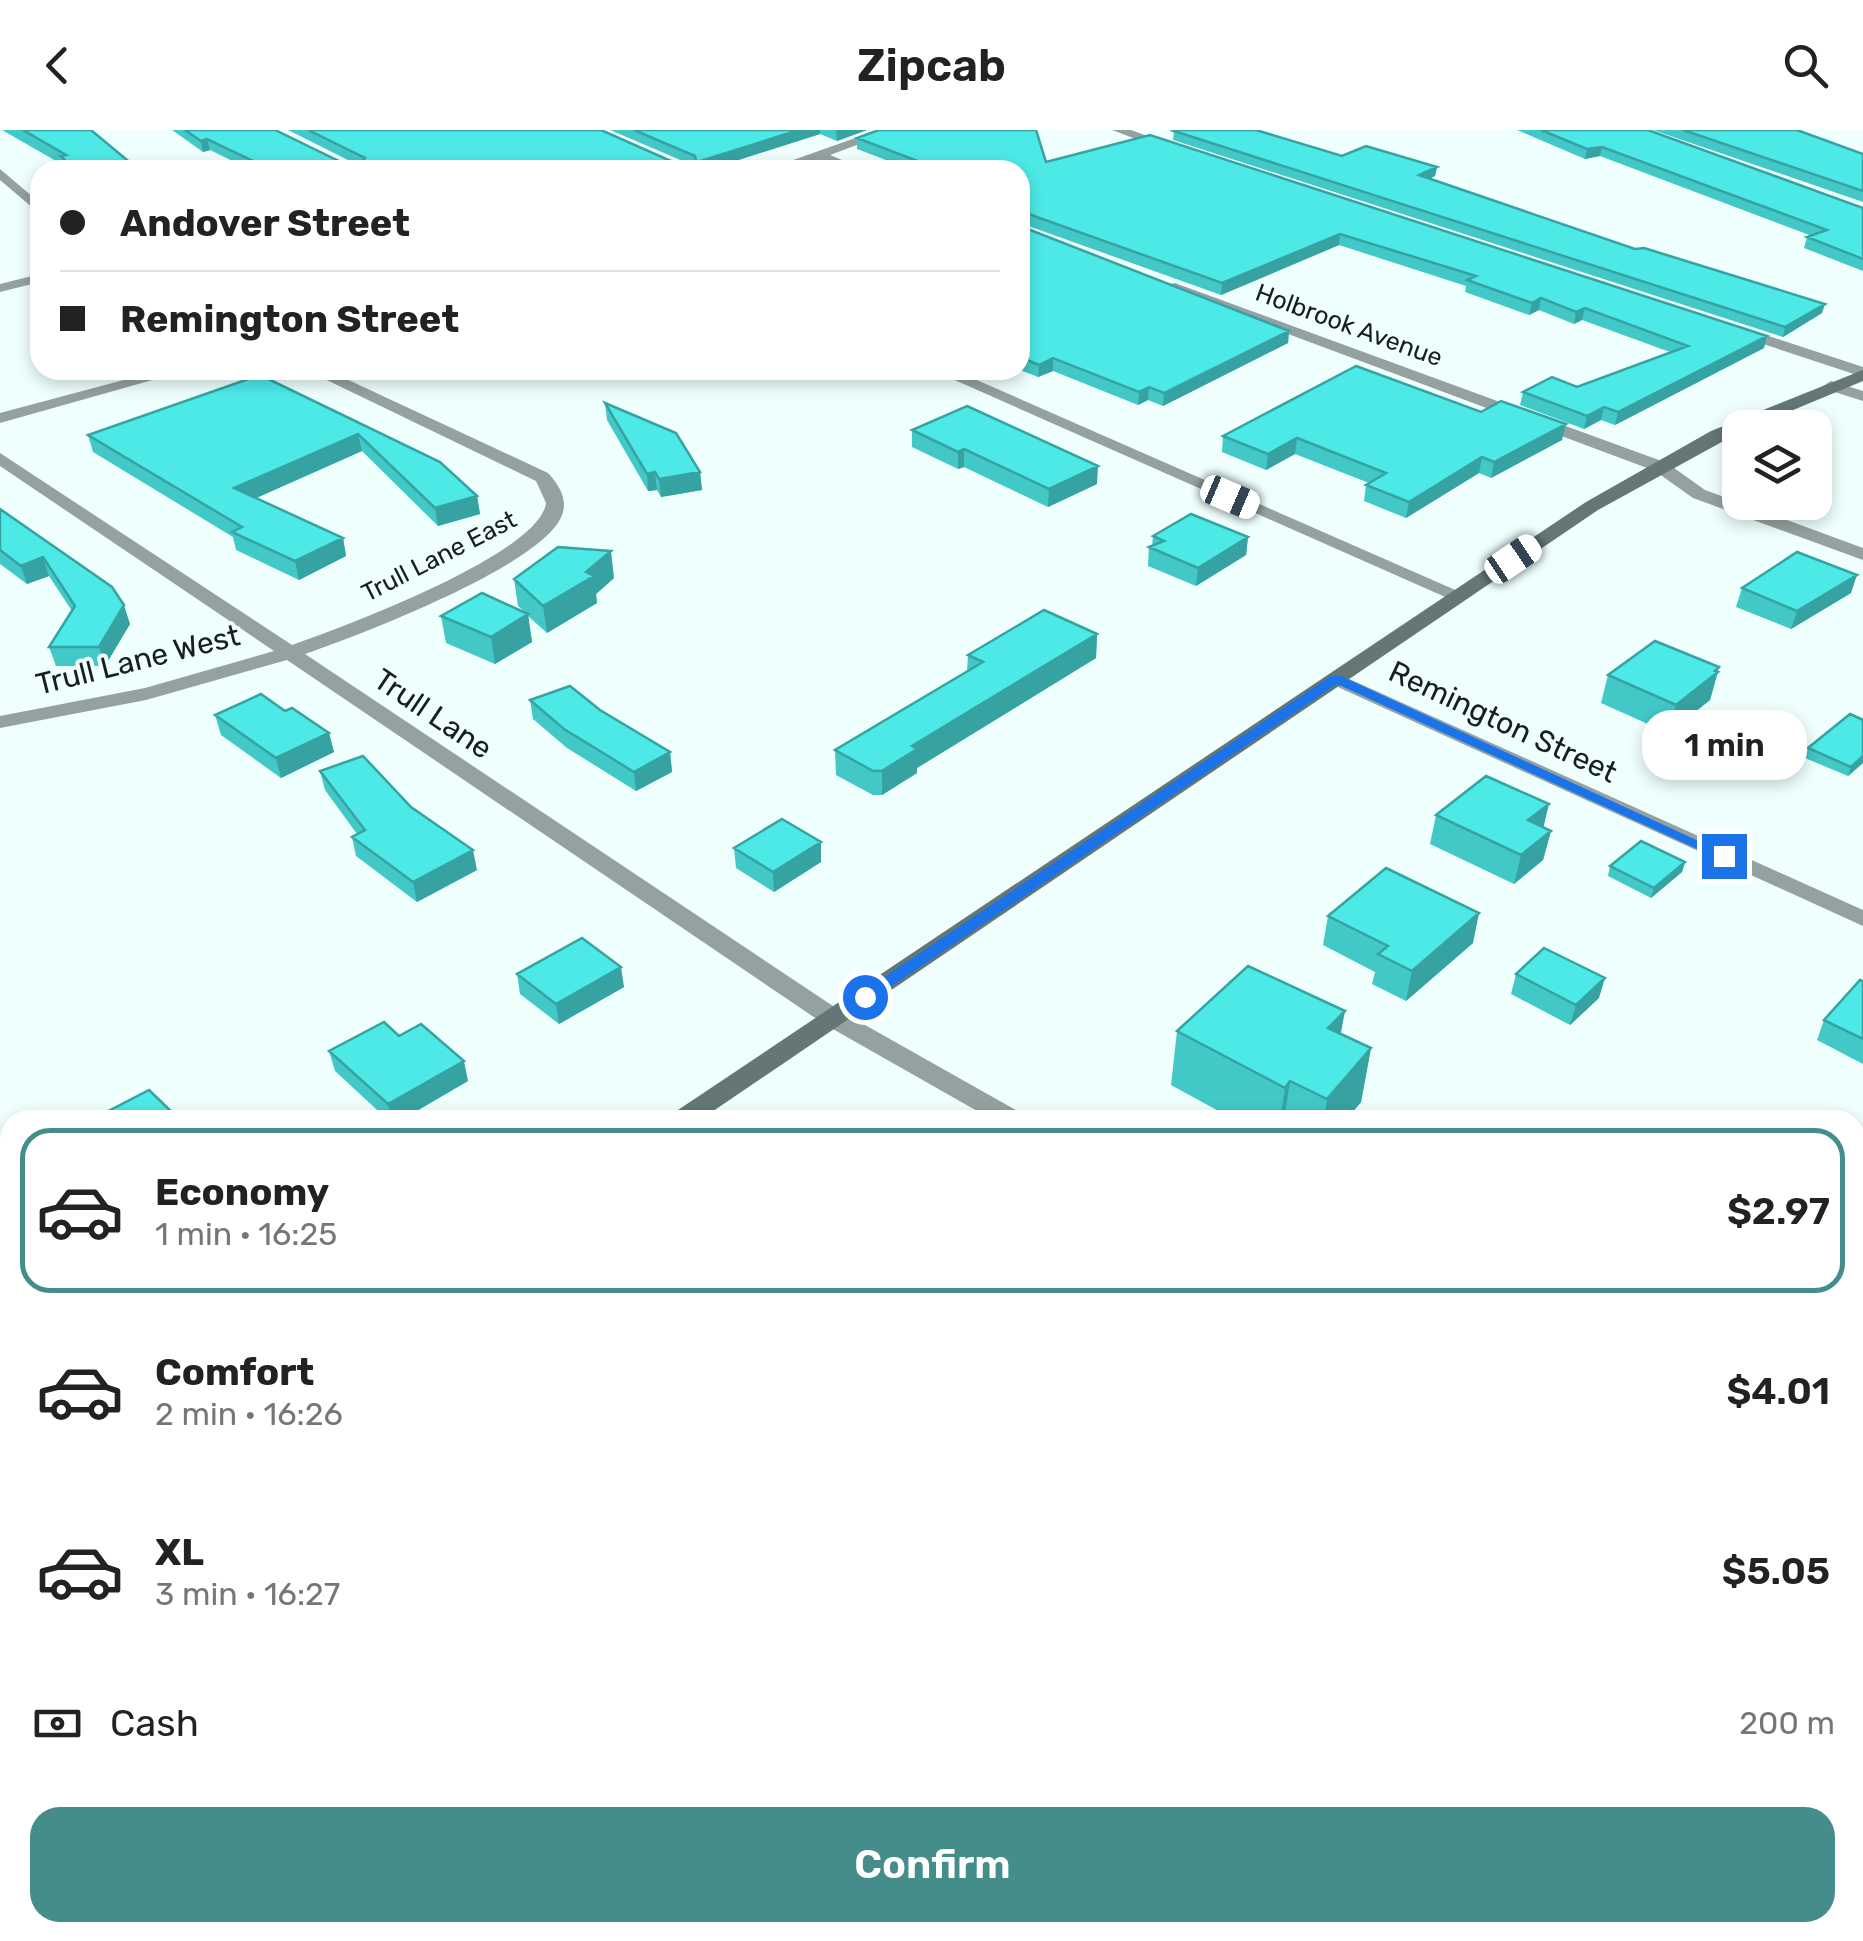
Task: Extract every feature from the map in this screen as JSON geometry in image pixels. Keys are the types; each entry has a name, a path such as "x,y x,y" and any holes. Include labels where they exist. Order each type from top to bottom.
{"main road":[{"path":"696,1110 1592,506 1717,435 1863,373"}],"street":[{"path":"801,160 890,130"},
{"path":"1118,130 1192,154"},
{"path":"818,154 833,160"},
{"path":"0,174 30,201"},
{"name":"Holbrook Avenue","path":"1150,278 1661,467 1699,494 1863,554"},
{"path":"0,288 30,280"},
{"path":"1716,324 1863,373"},
{"path":"0,418 142,380"},
{"name":"Trull Lane East","path":"289,653 494,561 542,531 557,503 551,485 533,472 335,380"},
{"path":"963,380 1458,596"},
{"path":"1831,386 1863,396"},
{"name":"Trull Lane","path":"0,458 833,1018 996,1110"},
{"name":"Trull Lane West","path":"0,722 98,704 289,653"},
{"name":"Remington Street","path":"1336,679 1863,919"}],"building":[{"path":"23,130 91,130 127,160 65,160 61,156 66,155"},
{"path":"185,130 275,130 337,160 251,160 207,139 201,141"},
{"path":"308,130 601,130 668,160 363,160"},
{"path":"634,130 799,130 696,160 695,156"},
{"path":"879,130 1036,130 1046,162 1150,135 1767,336 1618,412 1604,407 1587,416 1523,392 1552,377 1577,387 1688,346 1585,308 1576,312 1541,298 1532,303 1467,280 1476,276 1340,234 1222,283 1030,215 1030,160 915,160 857,138"},
{"path":"1256,130 1342,156 1366,146 1437,167 1419,175 1635,249 1644,248 1825,304 1785,327 1174,131"},
{"path":"1541,130 1648,130 1863,208 1863,259 1807,237 1827,230 1602,147 1587,149"},
{"path":"1683,130 1797,130 1863,154 1863,191"},
{"path":"1030,230 1289,331 1164,393 1149,387 1139,392 1053,358 1039,365 1030,361"},
{"path":"1356,366 1481,412 1501,401 1566,424 1494,462 1482,457 1409,502 1366,485 1386,473 1297,438 1268,454 1223,436"},
{"path":"246,380 270,380 440,462 477,496 435,508 358,434 234,488 343,538 295,561 232,532 242,527 88,435"},
{"path":"605,403 676,433 700,472 659,479 655,472 647,474"},
{"path":"967,406 1098,466 1049,489 964,449 958,452 912,430"},
{"path":"0,509 112,587 124,605 99,647 49,647 75,606 43,557 21,566 0,550"},
{"path":"1191,514 1248,537 1198,568 1149,547 1164,541 1153,536"},
{"path":"558,547 611,551 586,572 594,576 543,606 514,579"},
{"path":"1797,552 1857,575 1797,611 1742,588"},
{"path":"482,593 528,614 491,637 441,616"},
{"path":"1044,610 1097,634 912,746 917,749 882,771 873,771 835,750 983,662 968,655"},
{"path":"1655,641 1719,667 1715,671 1718,672 1676,705 1608,675"},
{"path":"570,686 600,710 670,752 634,772 564,729 530,700"},
{"path":"261,694 285,711 292,708 329,733 276,758 215,715"},
{"path":"1850,714 1863,720 1863,756 1851,767 1808,748"},
{"path":"363,756 411,807 473,850 413,882 352,837 365,830 320,771"},
{"path":"1486,776 1549,804 1528,820 1551,831 1521,855 1436,815"},
{"path":"782,819 821,842 773,872 734,848"},
{"path":"1641,841 1685,862 1654,888 1610,866"},
{"path":"1386,868 1479,913 1412,971 1378,954 1388,946 1328,916"},
{"path":"582,938 621,967 556,1004 517,974"},
{"path":"1544,948 1605,978 1576,1005 1516,974"},
{"path":"1248,966 1345,1011 1328,1028 1371,1048 1327,1099 1290,1081 1285,1088 1177,1031"},
{"path":"1863,981 1863,1039 1824,1020"},
{"path":"384,1022 399,1036 421,1024 464,1061 388,1104 329,1051"},
{"path":"149,1090 170,1110 110,1110"}],"route":[{"path":"865,997 1336,679 1724,856"}]}
